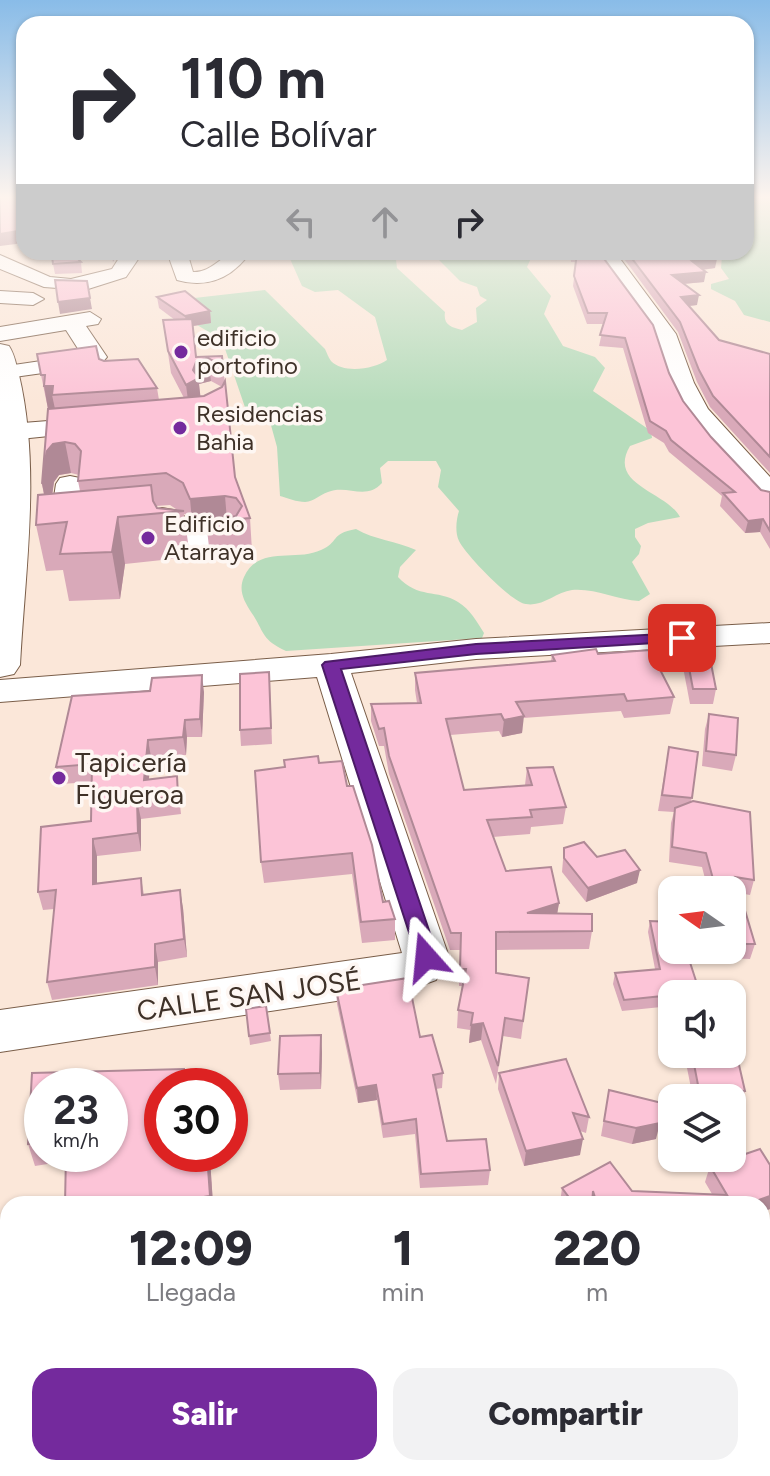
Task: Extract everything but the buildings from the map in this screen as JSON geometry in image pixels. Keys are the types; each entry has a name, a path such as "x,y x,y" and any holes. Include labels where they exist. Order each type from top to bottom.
{"main road":[{"path":"0,665 11,528 10,432 3,363"}],"street":[{"path":"8,265 45,283 77,284 119,273 124,265"},
{"path":"181,265 184,276 193,279 211,277 227,265"},
{"path":"614,265 665,334 682,383 697,411 720,441 770,494"},
{"path":"0,297 33,299"},
{"path":"0,334 81,321 95,357 92,360 3,363"},
{"path":"10,432 122,423"},
{"path":"11,528 83,518 70,484"},
{"path":"150,515 177,546 224,528"},
{"path":"0,691 331,665 476,649 770,633"},
{"name":"CALLE SAN JOSÉ","path":"0,1031 393,974 419,967 426,957 331,665"}],"green space":[{"path":"293,265 397,265 445,312 447,323 462,330 477,322 476,308 487,300 480,296 477,287 460,281 444,265 528,265 551,296 544,314 563,346 595,357 605,368 593,391 651,431 652,438 630,446 625,459 626,470 632,479 663,500 680,517 648,523 635,529 635,537 641,546 632,562 650,594 639,601 572,590 538,603 519,602 490,577 459,541 456,526 459,511 438,487 441,470 436,461 388,461 380,468 382,483 369,491 335,490 305,502 280,496 277,447 269,418 249,419 222,340 159,302 265,290 325,349 336,365 359,369 387,360 375,317 338,290 315,292 302,286"},
{"path":"721,265 770,265 770,322 744,315 735,301 711,289 711,284 729,279"},
{"path":"356,529 416,550 400,567 398,577 413,588 450,598 462,605 484,633 482,638 286,651 272,643 243,595 242,582 250,567 268,558 321,550 342,533"}],"place":[{"name":"edificio portofino","path":"181,352"},
{"name":"Residencias Bahia","path":"180,428"},
{"name":"Edificio Atarraya","path":"148,538"},
{"name":"Tapicería Figueroa","path":"59,778"}],"route":[{"path":"426,957 331,665 476,649 682,638"}]}
